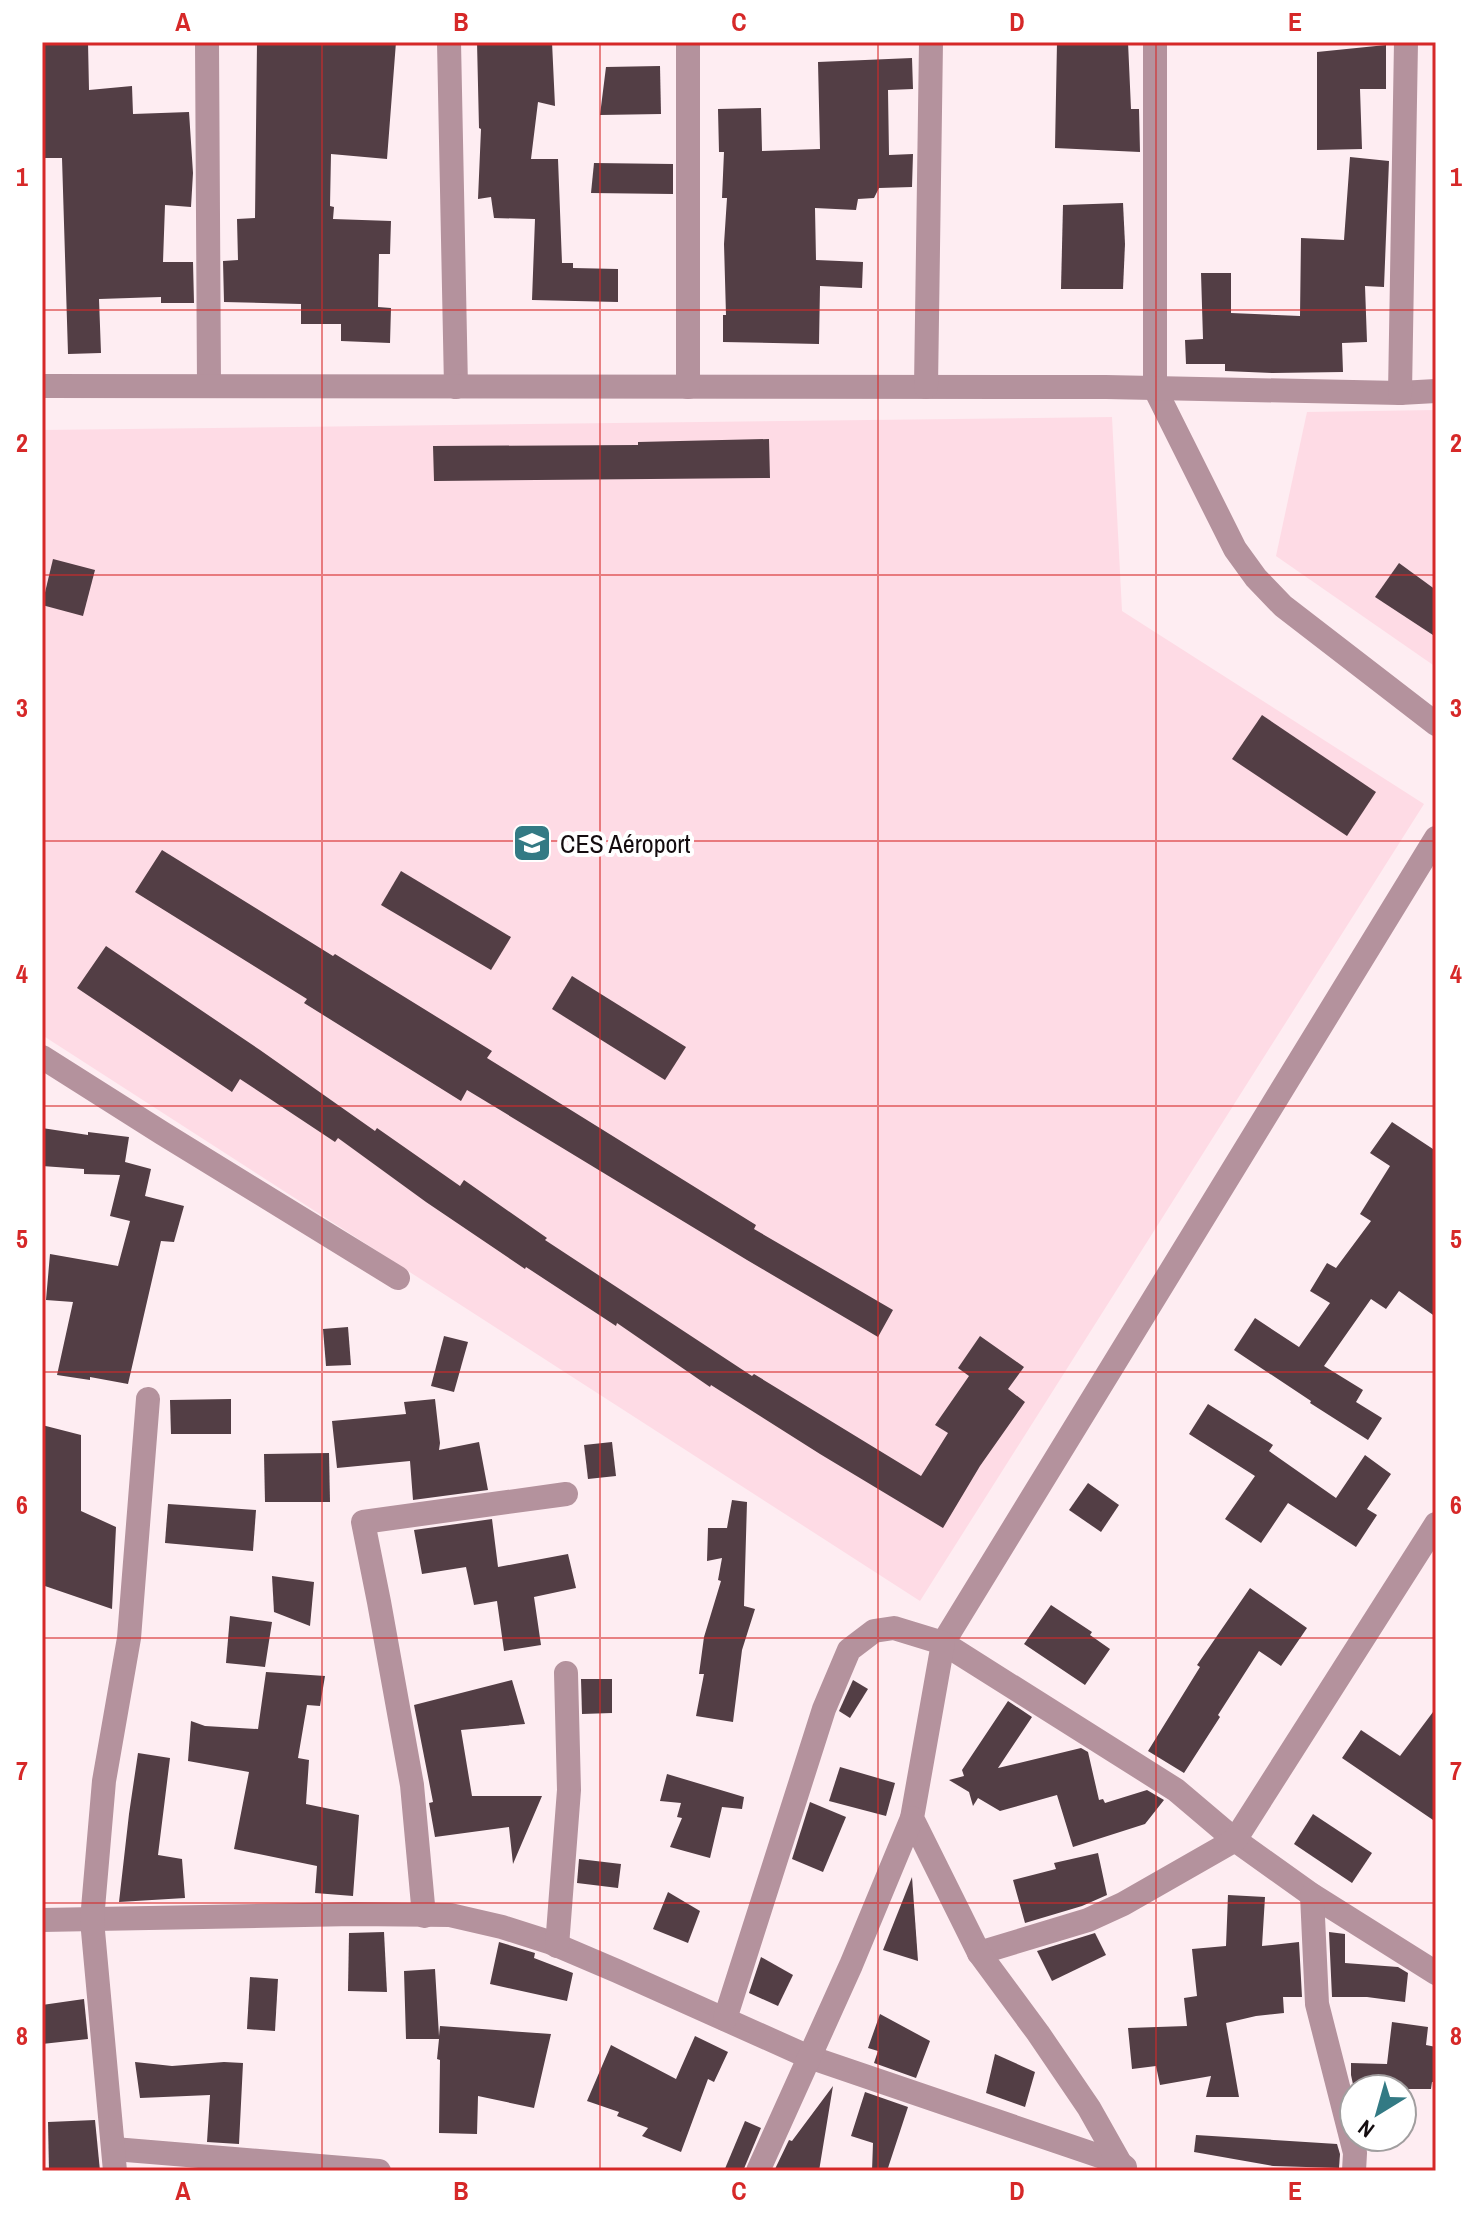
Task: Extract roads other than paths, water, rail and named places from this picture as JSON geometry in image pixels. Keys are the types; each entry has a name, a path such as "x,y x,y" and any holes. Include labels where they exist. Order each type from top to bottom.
{"street":[{"path":"207,42 209,386"},
{"path":"449,42 456,387"},
{"path":"688,42 688,387"},
{"path":"926,387 931,42"},
{"path":"1155,42 1155,389 1235,549 1256,578 1283,606 1436,724"},
{"path":"1400,393 1406,42"},
{"path":"42,386 1436,391"},
{"path":"758,2171 851,1965 912,1818 943,1643 1436,838"},
{"path":"42,1057 398,1278"},
{"path":"148,1399 129,1638 104,1781 92,1920 114,2160 379,2171"},
{"path":"424,1916 412,1785 363,1522 566,1494"},
{"path":"979,1953 1088,1920 1123,1904 1235,1840 1436,1524"},
{"path":"725,2019 824,1709 849,1650 874,1631 894,1628 943,1643 1176,1790 1235,1840 1312,1895 1436,1973"},
{"path":"557,1946 569,1790 566,1673"},
{"path":"912,1818 979,1953 1038,2033 1125,2167"},
{"path":"1312,1895 1317,2004 1355,2153 1354,2171"},
{"path":"42,1920 450,1915 502,1927 557,1946 809,2057 1125,2167"}],"place":[{"name":"CES Aéroport","path":"532,843"}]}
